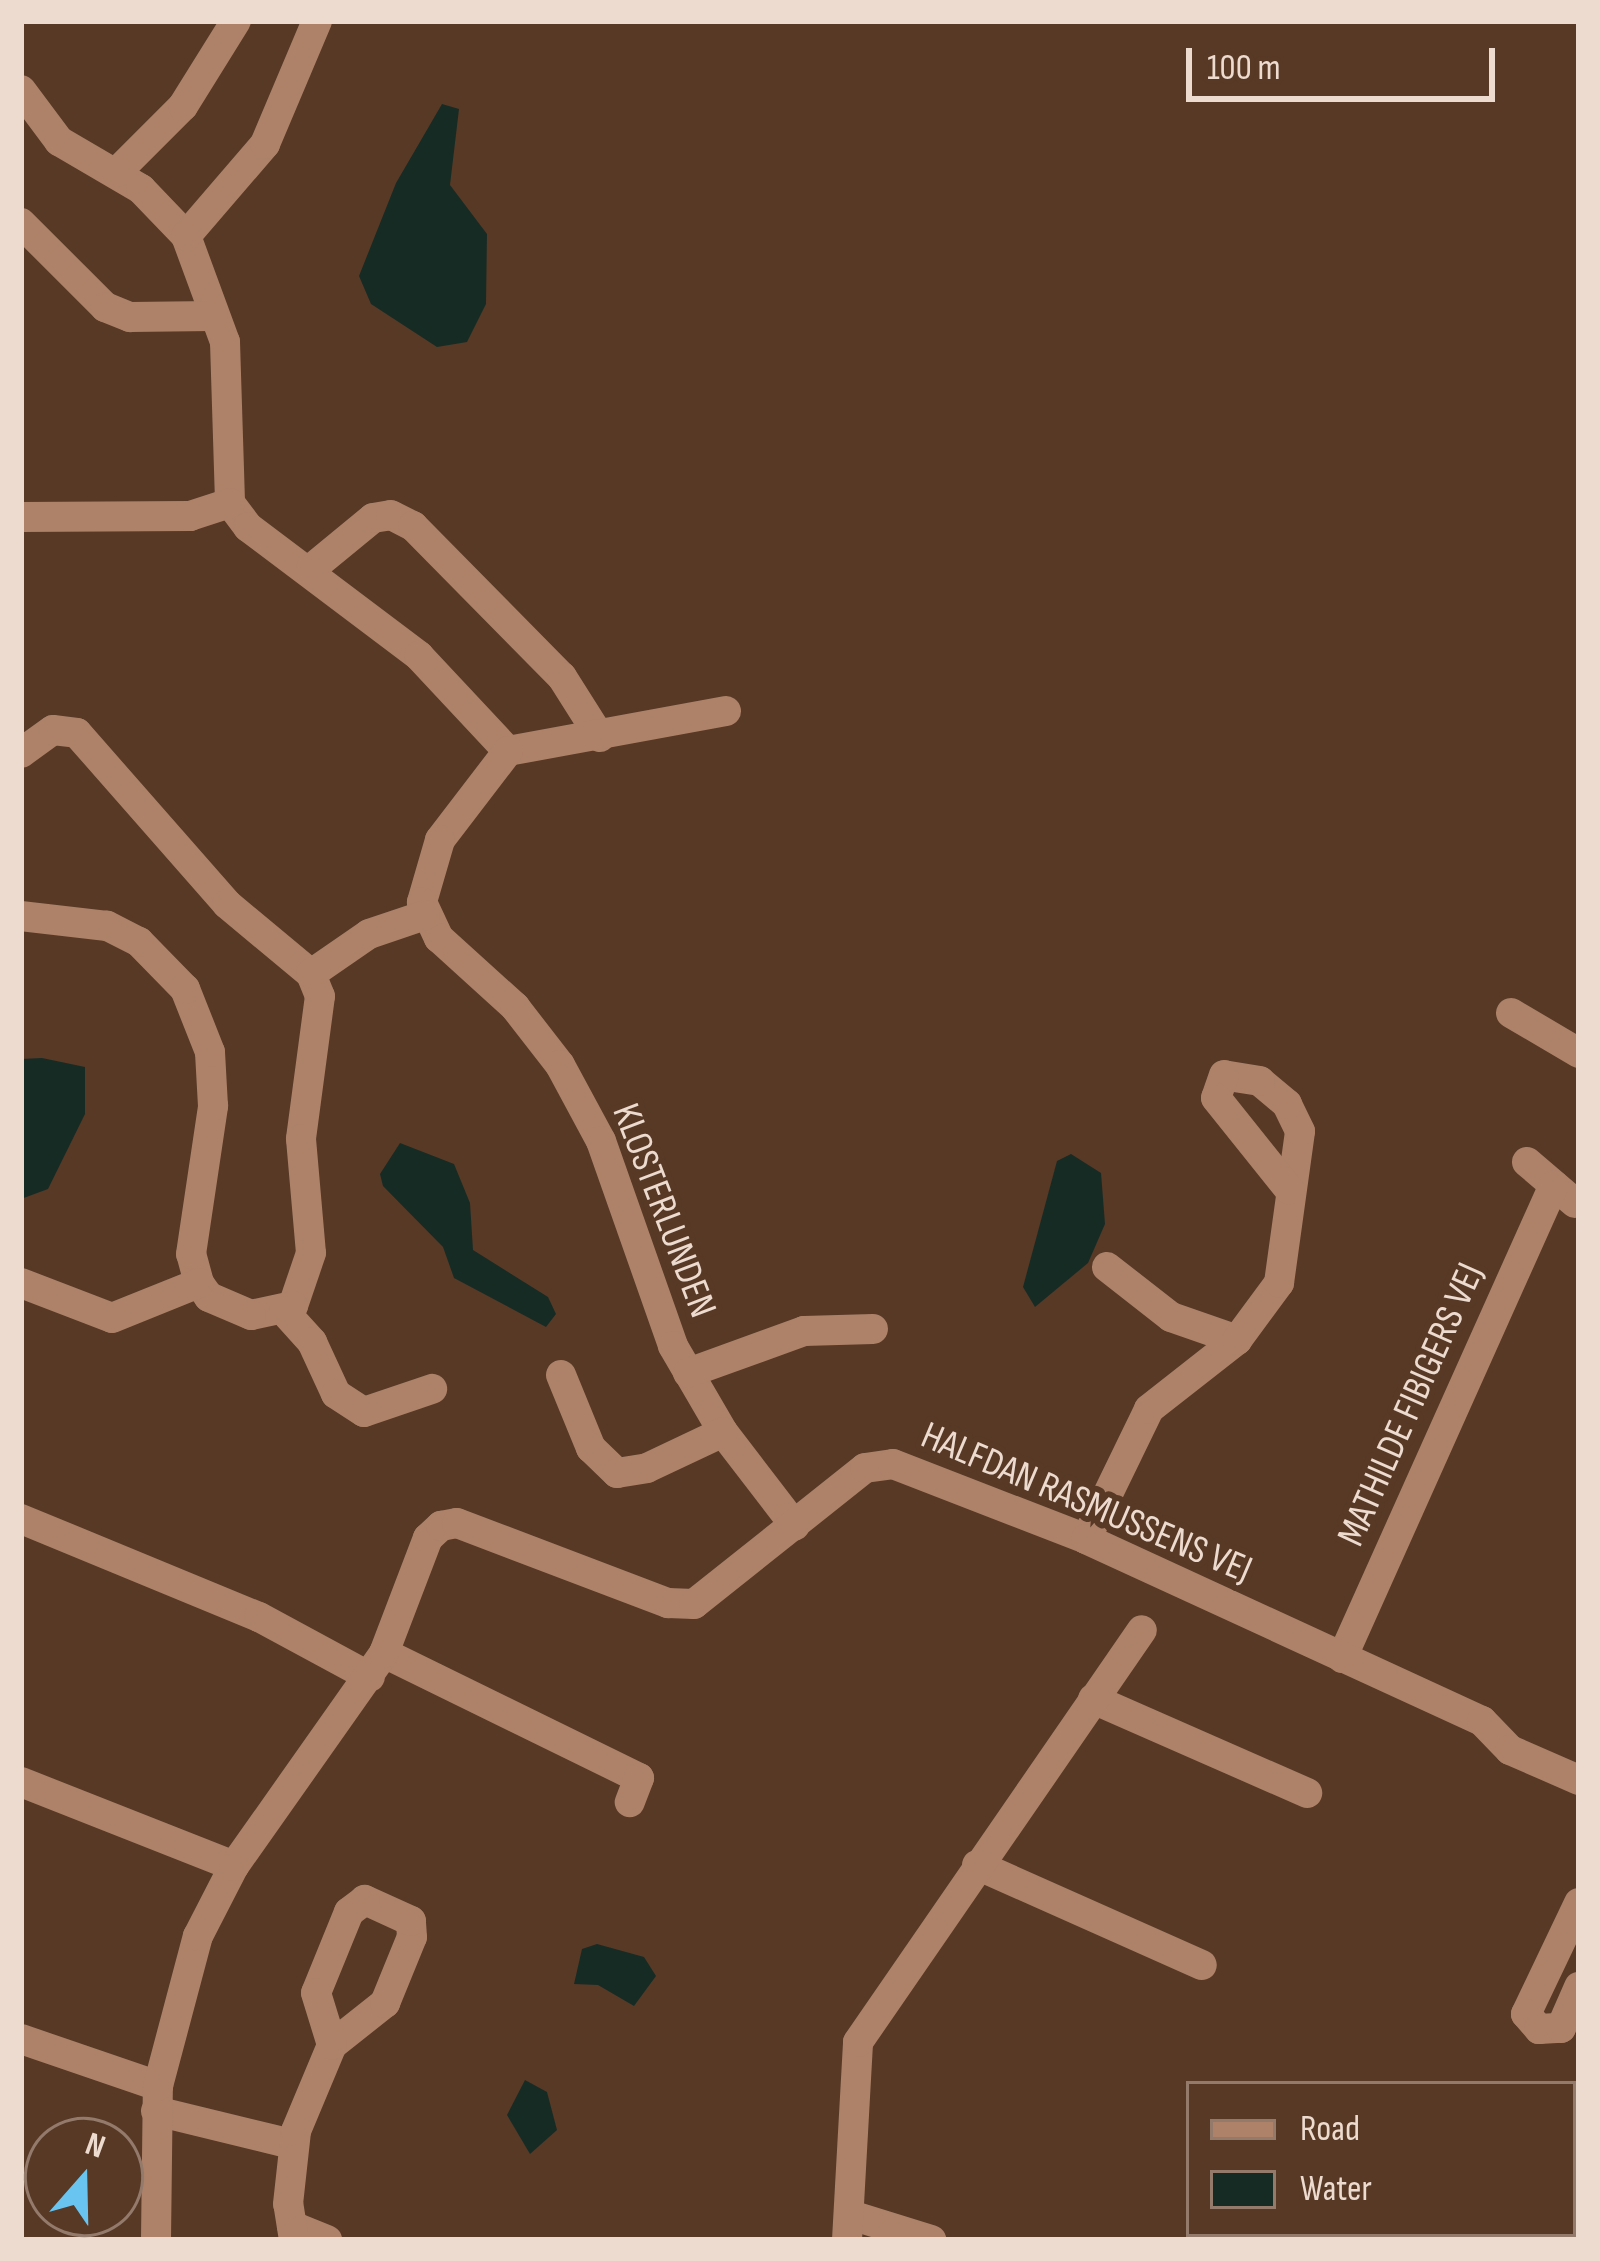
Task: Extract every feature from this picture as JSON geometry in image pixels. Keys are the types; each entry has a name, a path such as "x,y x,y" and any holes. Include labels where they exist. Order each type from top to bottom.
{"street":[{"path":"117,172 183,106 236,21"},
{"path":"186,236 265,143 317,21"},
{"path":"21,90 59,141 117,172 186,236 225,343 230,503 248,527 311,569 419,656 508,751"},
{"path":"21,224 105,307 130,317 213,316"},
{"path":"21,517 190,515 230,503"},
{"path":"311,569 374,518 392,515 413,526 562,677 600,737"},
{"path":"311,974 369,934 425,915 424,874 440,840 508,751 726,711"},
{"path":"21,753 53,730 77,734 227,904 311,974 320,995 301,1139 311,1253 306,1284 284,1311 251,1315 209,1298 190,1255 213,1106 210,1052 185,988 139,942 107,926 21,916"},
{"name":"KLOSTERLUNDEN","path":"425,915 560,1065 601,1141 688,1373 723,1432 795,1526"},
{"path":"1511,1013 1579,1053"},
{"name":"MATHILDE FIBIGERS VEJ","path":"1342,1658 1564,1194 1527,1162"},
{"path":"1086,1539 1149,1409 1237,1340 1279,1282 1289,1189"},
{"path":"1107,1267 1171,1317 1237,1340"},
{"path":"21,1283 112,1318 199,1283"},
{"path":"284,1311 312,1342 336,1394 364,1412 432,1389"},
{"name":"KLOSTERLUNDEN","path":"688,1373 805,1330 873,1329"},
{"path":"561,1375 592,1448 617,1473 647,1468 723,1432"},
{"name":"HALFDAN RASMUSSENS VEJ","path":"156,2240 157,2099 198,1936 234,1866 377,1665 428,1538 441,1526 457,1523 668,1604 711,1596 866,1468 893,1464 1086,1539 1482,1721 1510,1750 1579,1780"},
{"path":"21,1519 639,1778 630,1802"},
{"path":"931,2240 851,2228 858,2042 1142,1630"},
{"path":"1093,1699 1307,1793"},
{"path":"21,1782 234,1866"},
{"path":"977,1864 1202,1965"},
{"path":"1579,1903 1526,2014 1539,2029 1561,2028 1579,1988"},
{"path":"21,2039 157,2099 291,2144"},
{"path":"327,2240 293,2233 291,2144 332,2045"}],"water":[{"path":"442,104 459,109 450,185 487,234 486,304 467,342 437,347 371,304 359,276 396,183"},
{"path":"21,1059 85,1067 85,1114 48,1189 21,1199"},
{"path":"400,1143 454,1164 470,1203 473,1250 548,1297 556,1314 546,1327 454,1278 443,1247 383,1186 380,1174"},
{"path":"1071,1154 1101,1173 1105,1224 1088,1263 1035,1307 1023,1287 1057,1161"},
{"path":"597,1944 644,1957 656,1976 634,2006 598,1985 574,1984 582,1949"},
{"path":"525,2080 547,2092 557,2130 530,2154 507,2115"}]}
